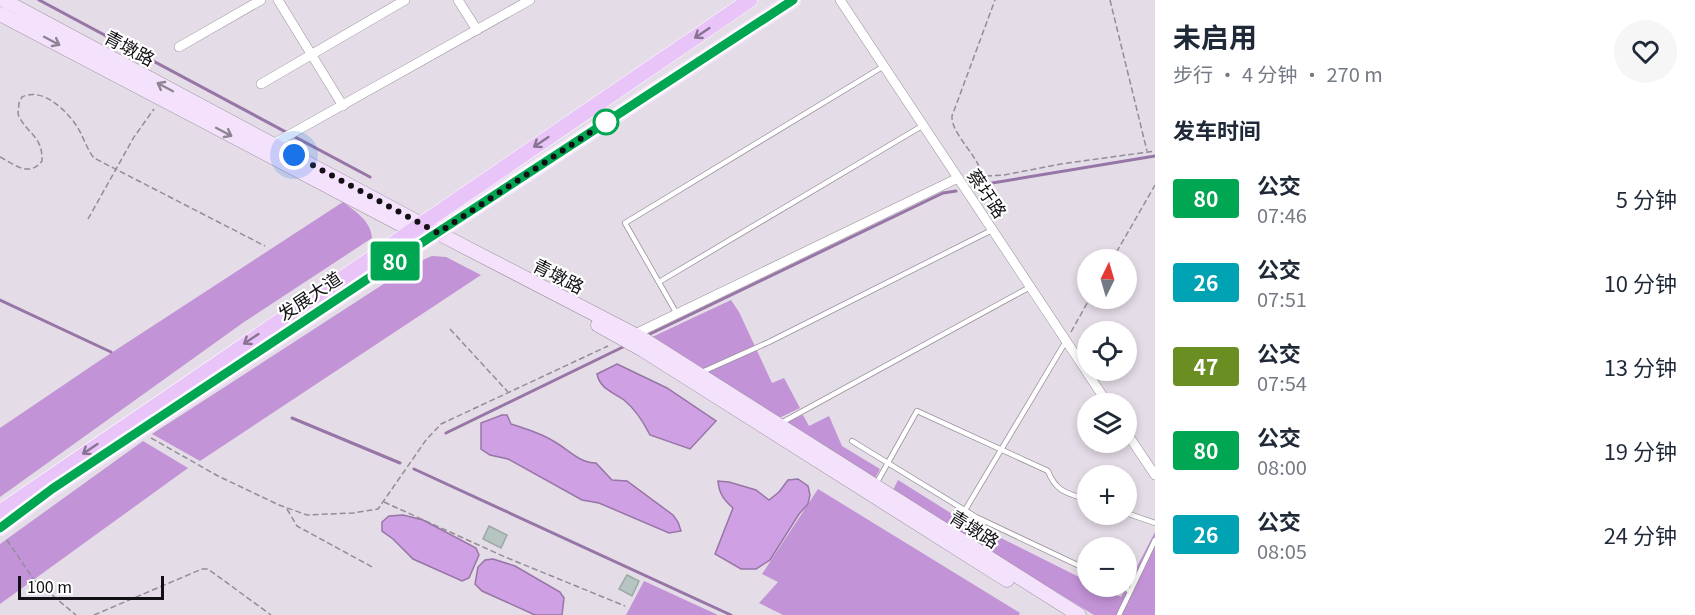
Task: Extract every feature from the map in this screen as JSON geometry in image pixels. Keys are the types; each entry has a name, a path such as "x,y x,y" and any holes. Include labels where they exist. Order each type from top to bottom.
{"main road":[{"name":"青墩路","path":"3,0 273,144 416,227"},
{"name":"发展大道","path":"0,512 750,0"},
{"name":"发展大道","path":"3,533 52,489 793,0"},
{"name":"青墩路","path":"0,14 629,337 700,375 773,427"},
{"name":"青墩路","path":"629,337 948,537 1079,615"},
{"name":"青墩路","path":"948,537 1062,615"}],"street":[{"path":"178,47 261,0"},
{"path":"278,0 343,106"},
{"path":"261,84 405,0"},
{"path":"458,0 477,30"},
{"path":"273,144 530,0"},
{"name":"蔡圩路","path":"840,0 1101,393"},
{"path":"629,337 958,178"},
{"path":"1137,448 1155,475"}],"lane":[{"path":"677,314 625,223 884,66"},
{"path":"659,282 923,126"},
{"path":"700,375 702,371 770,342 992,230"},
{"path":"773,427 1030,287"},
{"path":"948,537 1066,341"},
{"path":"873,490 917,411 1048,471 1053,483 1059,489 1077,496"},
{"path":"852,441 965,510 1077,565"},
{"path":"1137,517 1155,523"},
{"path":"1137,577 1155,540"},
{"path":"1119,615 1127,597"}],"path":[{"path":"982,176 979,164 954,126 952,116 995,0"},
{"path":"1110,0 1148,152"},
{"path":"0,157 19,168 28,170 35,168 42,161 42,147 18,114 22,97 34,93 51,100 75,123 87,149 94,158 266,246"},
{"path":"88,219 134,137 162,99"},
{"path":"958,178 1004,175 1061,164 1155,151"},
{"path":"1118,249 1155,185"},
{"path":"1066,341 1084,309"},
{"path":"450,329 508,393"},
{"path":"140,431 218,476 287,508 307,515 353,513 378,508 426,440 441,424 629,337"},
{"path":"383,501 505,557 625,606"},
{"path":"287,508 297,525 374,568"},
{"path":"3,533 34,580 76,615"},
{"path":"94,615 202,568 208,569 271,615"}],"shaded area":[{"path":"343,202 366,222 372,238 244,322 0,497 0,428"},
{"path":"432,256 446,257 481,275 200,461 152,434 416,263"},
{"path":"731,300 739,312 772,383 784,378 800,408 777,419 650,338"},
{"path":"617,364 667,388 716,421 690,449 650,435 632,408 604,387 599,379 597,374"},
{"path":"507,415 511,424 544,436 579,458 596,463 612,480 627,481 673,515 681,531 669,533 599,503 582,500 508,459 490,455 481,449 481,423"},
{"path":"803,415 809,426 829,416 842,446 880,469 874,480 785,423"},
{"path":"143,441 188,468 0,604 0,544"},
{"path":"798,479 808,486 810,495 808,504 799,514 770,560 756,569 741,569 715,554 733,508 722,496 718,481 756,490 769,500 788,480"},
{"path":"898,480 949,512 1077,576 1077,597 1137,597 1137,566 1155,532 1155,615 1094,615 892,492"},
{"path":"818,489 1020,613 1019,615 783,615 759,603 778,582 762,574"},
{"path":"403,515 423,520 476,548 479,555 469,578 462,581 413,559 382,531 382,522 389,516"},
{"path":"493,559 515,566 560,592 564,598 562,615 535,615 482,591 475,584 478,567 485,560"},
{"path":"644,581 718,615 626,615"}],"building":[{"path":"489,526 507,535 501,548 483,539"},
{"path":"627,575 639,581 632,596 619,589"}],"waterway":[{"path":"39,0 370,177"},
{"path":"974,186 1155,156"},
{"path":"648,335 943,193 956,191"},
{"path":"0,300 111,352"},
{"path":"446,433 625,346"},
{"path":"292,418 400,463"},
{"path":"414,469 731,615"}],"bus line":[{"name":"80","path":"0,528 52,489 793,0"}],"route":[{"path":"294,155 438,233 615,116 606,122"}]}
